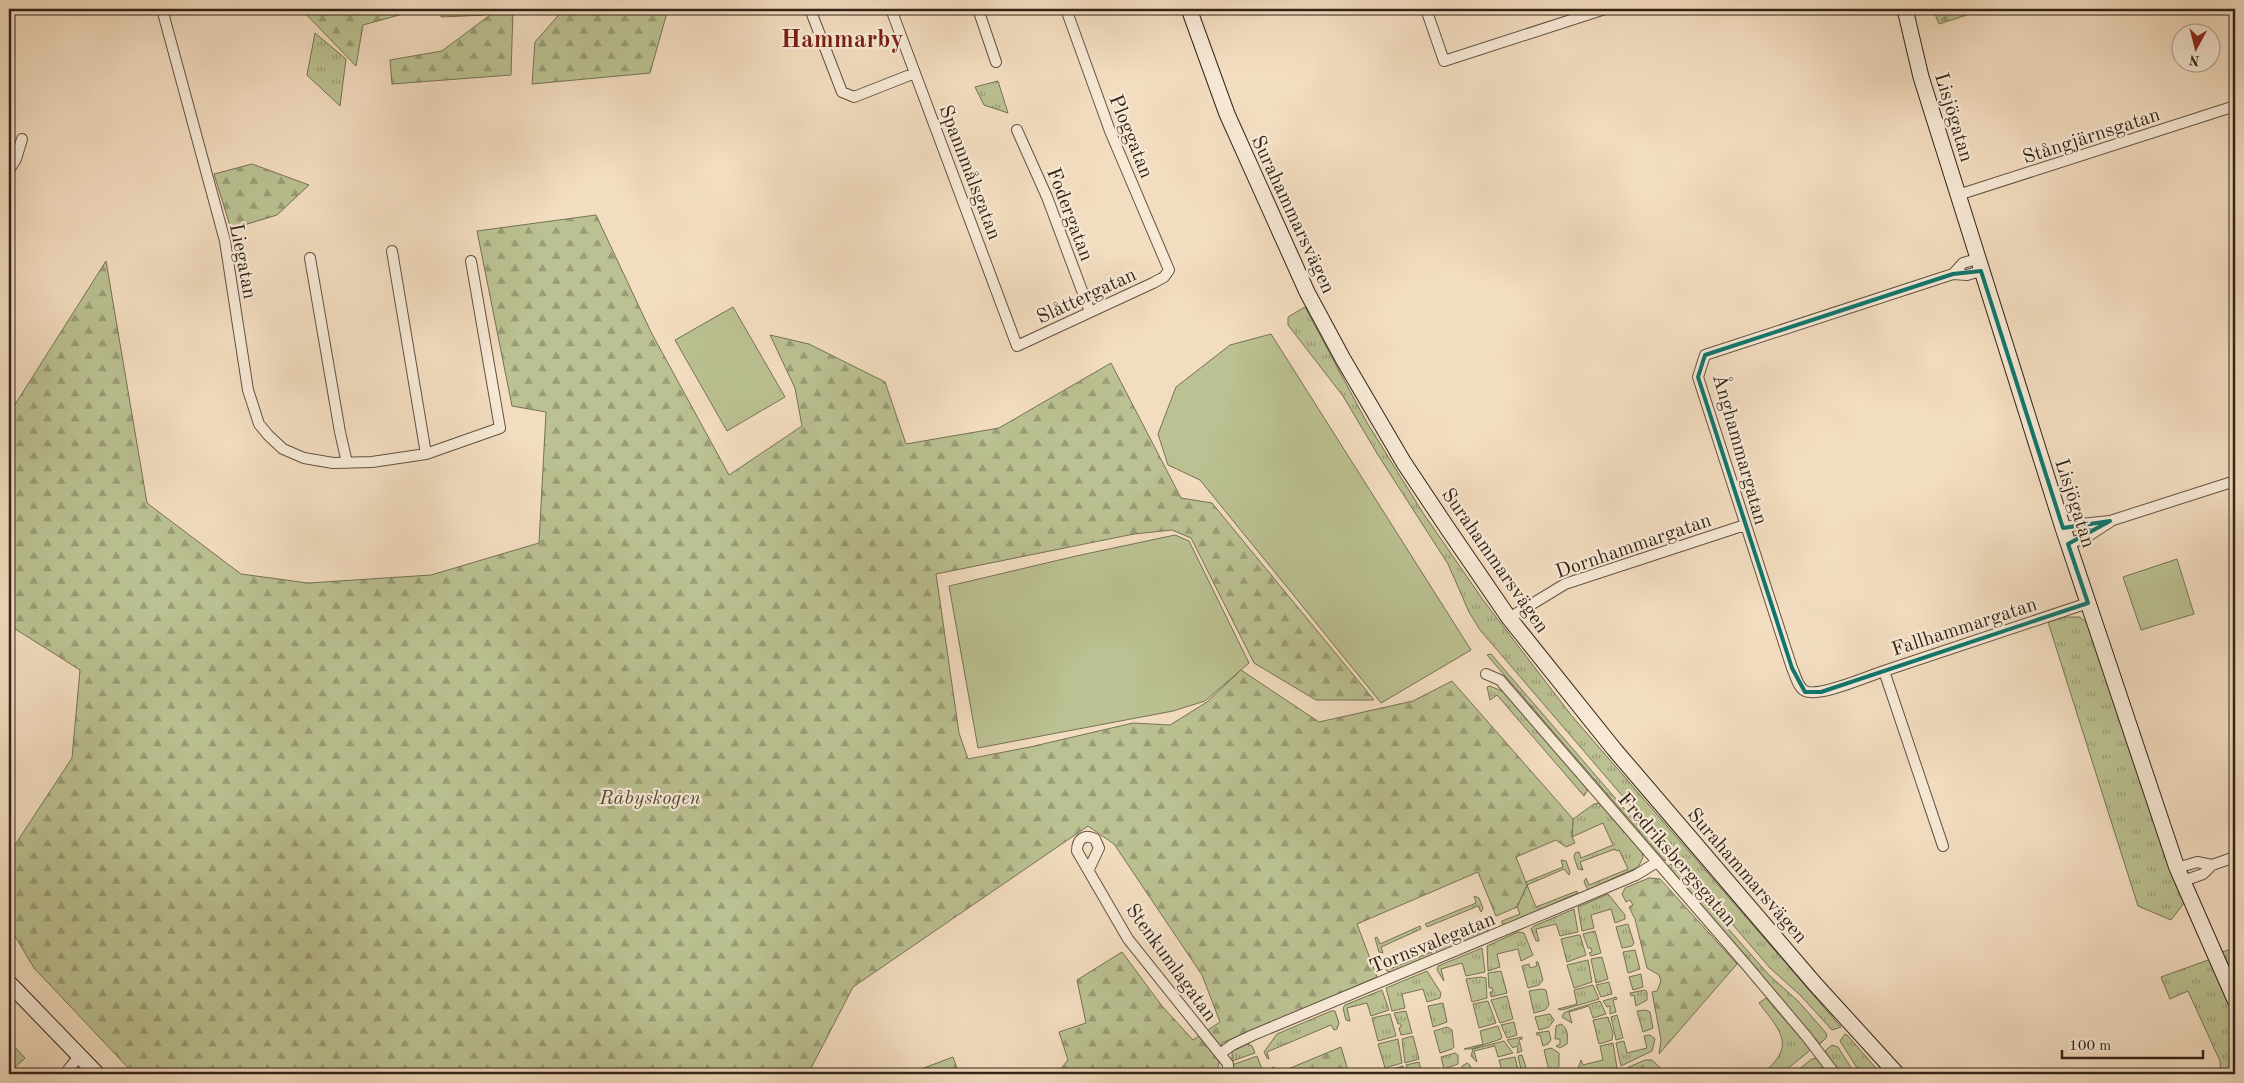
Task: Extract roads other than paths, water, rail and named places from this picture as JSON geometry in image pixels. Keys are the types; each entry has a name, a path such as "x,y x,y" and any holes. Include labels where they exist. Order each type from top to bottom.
{"main road":[{"name":"Surahammarsvägen","path":"1189,9 1227,114 1307,292 1343,359 1404,463 1510,618 1614,749 1808,976 1892,1070"},
{"name":"Lisjögatan","path":"1905,9 1921,78 2068,544 2180,875 2235,1000"},
{"path":"9,983 97,1074"}],"street":[{"name":"Liegatan","path":"162,9 225,241 248,390 259,424 268,436 283,449 304,458 347,463 372,462 426,454 500,428 471,261"},
{"path":"810,9 842,92 847,96 854,97 915,73"},
{"name":"Spannmålsgatan","path":"891,9 1018,346 1020,345"},
{"path":"978,9 996,62"},
{"name":"Ploggatan","path":"1066,9 1110,131 1168,266 1167,274"},
{"path":"1426,9 1444,61 1605,9"},
{"name":"Stångjärnsgatan","path":"1958,195 2235,106"},
{"name":"Fodergatan","path":"1018,130 1047,196 1090,312"},
{"path":"9,170 16,159 22,140"},
{"path":"392,251 426,454"},
{"path":"310,258 347,463"},
{"name":"Ånghammargatan","path":"1884,671 1821,692 1805,692 1801,688 1745,524 1698,377 1705,355 1953,274 1966,275 1979,265"},
{"name":"Slåttergatan","path":"1020,345 1153,283 1167,274"},
{"path":"2063,528 2110,521 2235,481"},
{"path":"2068,544 2085,538 2110,521"},
{"name":"Dornhammargatan","path":"1510,618 1565,584 1745,524"},
{"name":"Fallhammargatan","path":"1943,846 1884,671 2088,603"},
{"name":"Fredriksbergsgatan","path":"1486,674 1500,680 1807,1037 1835,1074"},
{"path":"2180,875 2196,862 2212,864 2235,857"},
{"name":"Tornsvalegatan","path":"1220,1054 1232,1045 1253,1035 1636,875 1658,862"},
{"path":"2180,875 2203,874 2212,864"},
{"name":"Stenkumlagatan","path":"1089,869 1128,938 1228,1064 1228,1074"},
{"path":"65,1074 79,1056"}],"district":[{"name":"Hammarby","path":"842,38"}],"park label":[{"name":"Råbyskogen","path":"650,797"}]}
